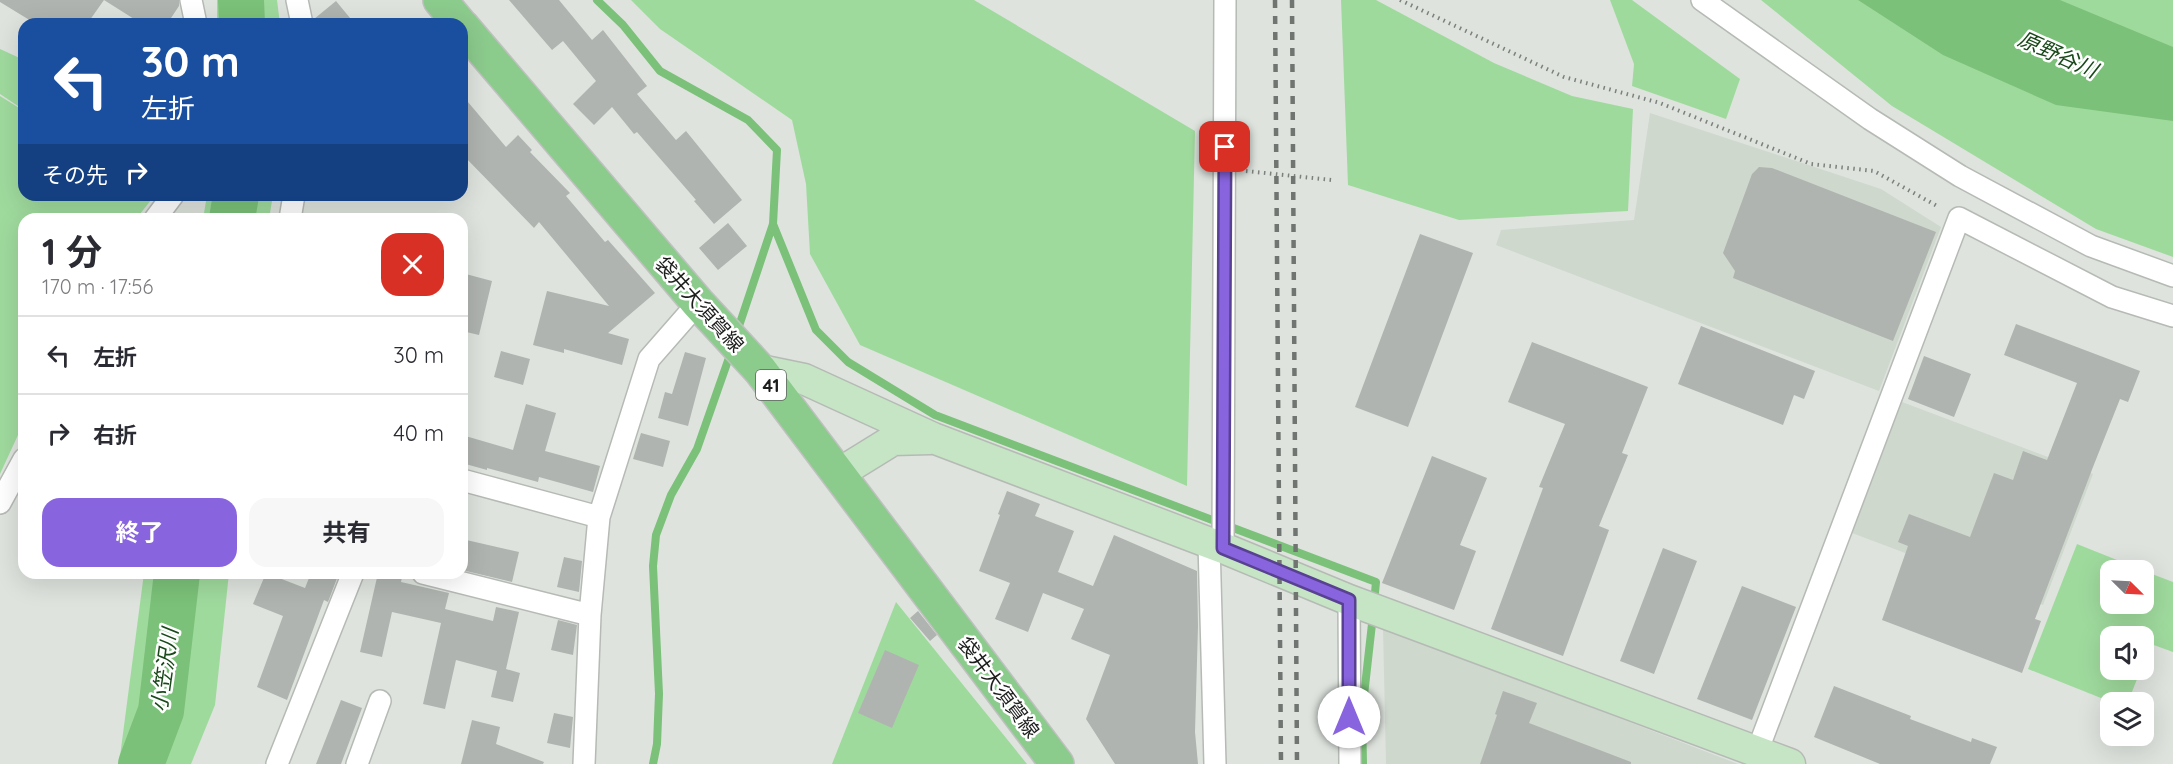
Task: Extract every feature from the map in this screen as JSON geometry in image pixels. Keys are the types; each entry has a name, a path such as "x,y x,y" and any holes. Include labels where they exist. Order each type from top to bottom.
{"main road":[{"name":"袋井大須賀線","path":"468,35 698,303 760,370 1057,764"}],"street":[{"path":"191,0 195,18"},
{"path":"297,0 301,18"},
{"path":"1215,764 1216,546 1225,168 1225,0"},
{"path":"1702,0 1870,118 1960,176 2091,246 2173,276"},
{"path":"1757,752 1959,218 2112,297 2173,316"},
{"path":"584,764 590,615 599,517 649,359 698,303"},
{"path":"760,370 804,379 933,438 1216,546 1349,600 1790,764"},
{"path":"838,474 893,440 933,438"},
{"path":"0,503 18,470"},
{"path":"468,482 599,517"},
{"path":"277,764 351,579"},
{"path":"447,579 590,615"},
{"path":"1349,600 1350,764"},
{"path":"357,764 380,701"}],"path":[{"path":"1400,0 1564,77 1660,103 1811,164 1874,171 1959,218"},
{"path":"1225,168 1332,180"}],"shaded area":[{"path":"217,0 277,0 279,18 217,18"},
{"path":"631,0 974,0 1195,131 1187,486 860,345 810,254 806,184 792,120 660,29"},
{"path":"1341,0 1376,0 1494,63 1572,96 1633,109 1628,211 1459,220 1348,185"},
{"path":"1610,0 1632,0 1740,79 1726,119 1632,86 1634,64"},
{"path":"1761,0 2173,0 2173,257 2096,229 1892,106"},
{"path":"0,49 18,57 18,106 0,94"},
{"path":"0,96 18,107 18,201 150,201 141,213 18,213 18,435 0,474"},
{"path":"1650,113 1881,189 1941,227 1879,391 1496,245 1501,230 1634,220"},
{"path":"206,201 272,201 270,213 204,213"},
{"path":"1902,402 2093,474 2043,605 1852,533"},
{"path":"2077,544 2117,560 2100,560 2100,614 2154,614 2154,575 2173,582 2173,652 2154,645 2154,626 2100,626 2100,680 2137,680 2132,692 2100,692 2100,698 2028,669"},
{"path":"143,579 228,579 215,705 191,764 119,764"},
{"path":"896,602 1027,764 832,764"},
{"path":"1383,627 1738,764 1386,764"}],"water":[{"name":"原野谷川","path":"1858,0 2060,0 2173,47 2173,121 2056,105 1943,55"}],"building":[{"path":"0,0 104,0 91,18 26,18"},
{"path":"104,0 179,0 179,6 171,18 132,18"},
{"path":"509,0 559,0 592,40 603,30 647,86 637,94 676,140 686,131 742,200 714,224 637,132 634,134 612,107 594,125 573,104 596,81 563,41 552,50"},
{"path":"336,1 350,18 315,18"},
{"path":"468,102 506,147 518,135 532,150 530,152 570,193 566,196 605,242 608,240 655,293 608,333 629,339 622,365 564,349 564,353 533,345 547,291 609,306 539,222 534,228 468,160"},
{"path":"1759,167 1772,168 1936,232 1893,341 1733,278 1735,271 1723,253 1752,174"},
{"path":"728,223 747,246 718,270 699,248"},
{"path":"1420,234 1473,253 1408,427 1355,407"},
{"path":"468,275 492,281 479,335 468,332"},
{"path":"2016,324 2140,371 2128,402 2120,399 2093,467 2035,619 2041,621 2022,673 1882,620 1908,546 1898,542 1909,514 1970,537 1994,473 2013,480 2023,451 2047,460 2077,383 2004,355"},
{"path":"1701,326 1815,371 1804,399 1794,395 1783,425 1678,384"},
{"path":"1532,342 1648,387 1622,453 1628,455 1599,526 1609,530 1563,656 1491,629 1543,488 1539,487 1565,424 1508,402"},
{"path":"501,351 530,359 523,385 494,377"},
{"path":"685,352 706,358 688,426 658,418 665,392 672,394"},
{"path":"1924,356 1971,374 1954,417 1908,399"},
{"path":"526,404 556,413 545,451 600,466 593,492 539,477 538,482 468,465 468,437 513,450"},
{"path":"641,433 670,441 663,467 633,459"},
{"path":"1432,456 1487,478 1460,545 1476,551 1454,610 1382,583"},
{"path":"1007,491 1040,504 1035,516 1074,531 1058,572 1093,586 1114,535 1197,571 1195,732 1198,764 1115,764 1086,719 1110,655 1071,639 1084,609 1043,593 1028,632 995,619 1010,583 979,571"},
{"path":"468,540 519,552 512,582 468,571"},
{"path":"1663,548 1697,561 1654,674 1620,661"},
{"path":"564,557 582,561 579,592 557,587"},
{"path":"263,579 282,579 305,588 309,579 337,579 328,602 324,600 287,700 257,687 283,616 253,604"},
{"path":"377,579 402,579 401,582 449,593 445,609 493,621 496,607 519,612 506,669 520,673 513,702 491,697 497,671 456,660 445,709 423,704 441,623 392,612 382,657 360,652"},
{"path":"1742,586 1796,607 1752,720 1697,699"},
{"path":"918,611 937,635 930,641 910,618"},
{"path":"558,620 577,625 573,655 551,650"},
{"path":"885,650 919,665 892,728 858,713"},
{"path":"1834,686 1971,742 1972,738 1997,747 1990,764 1880,764 1814,737"},
{"path":"1503,691 1537,703 1529,723 1631,762 1631,764 1480,764"},
{"path":"341,700 362,708 341,764 316,764"},
{"path":"554,713 573,717 570,748 547,743"},
{"path":"472,720 500,727 496,744 544,762 543,764 461,764"}],"waterway":[{"name":"小笠沢川","path":"241,0 242,18"},
{"path":"597,0 623,25 660,71 748,120 777,150 773,224 737,332"},
{"name":"小笠沢川","path":"233,213 235,201"},
{"path":"773,224 816,330 848,362 935,415 1376,582 1374,603"},
{"path":"653,764 657,744 659,694 653,566 656,535 671,495 697,449 731,352"},
{"name":"小笠沢川","path":"141,764 161,711 176,579"},
{"path":"1363,764 1362,713 1373,615"}],"railway":[{"path":"1275,0 1281,764"},
{"path":"1292,0 1297,764"}],"route":[{"path":"1225,147 1223,548 1349,600 1349,717"}]}
